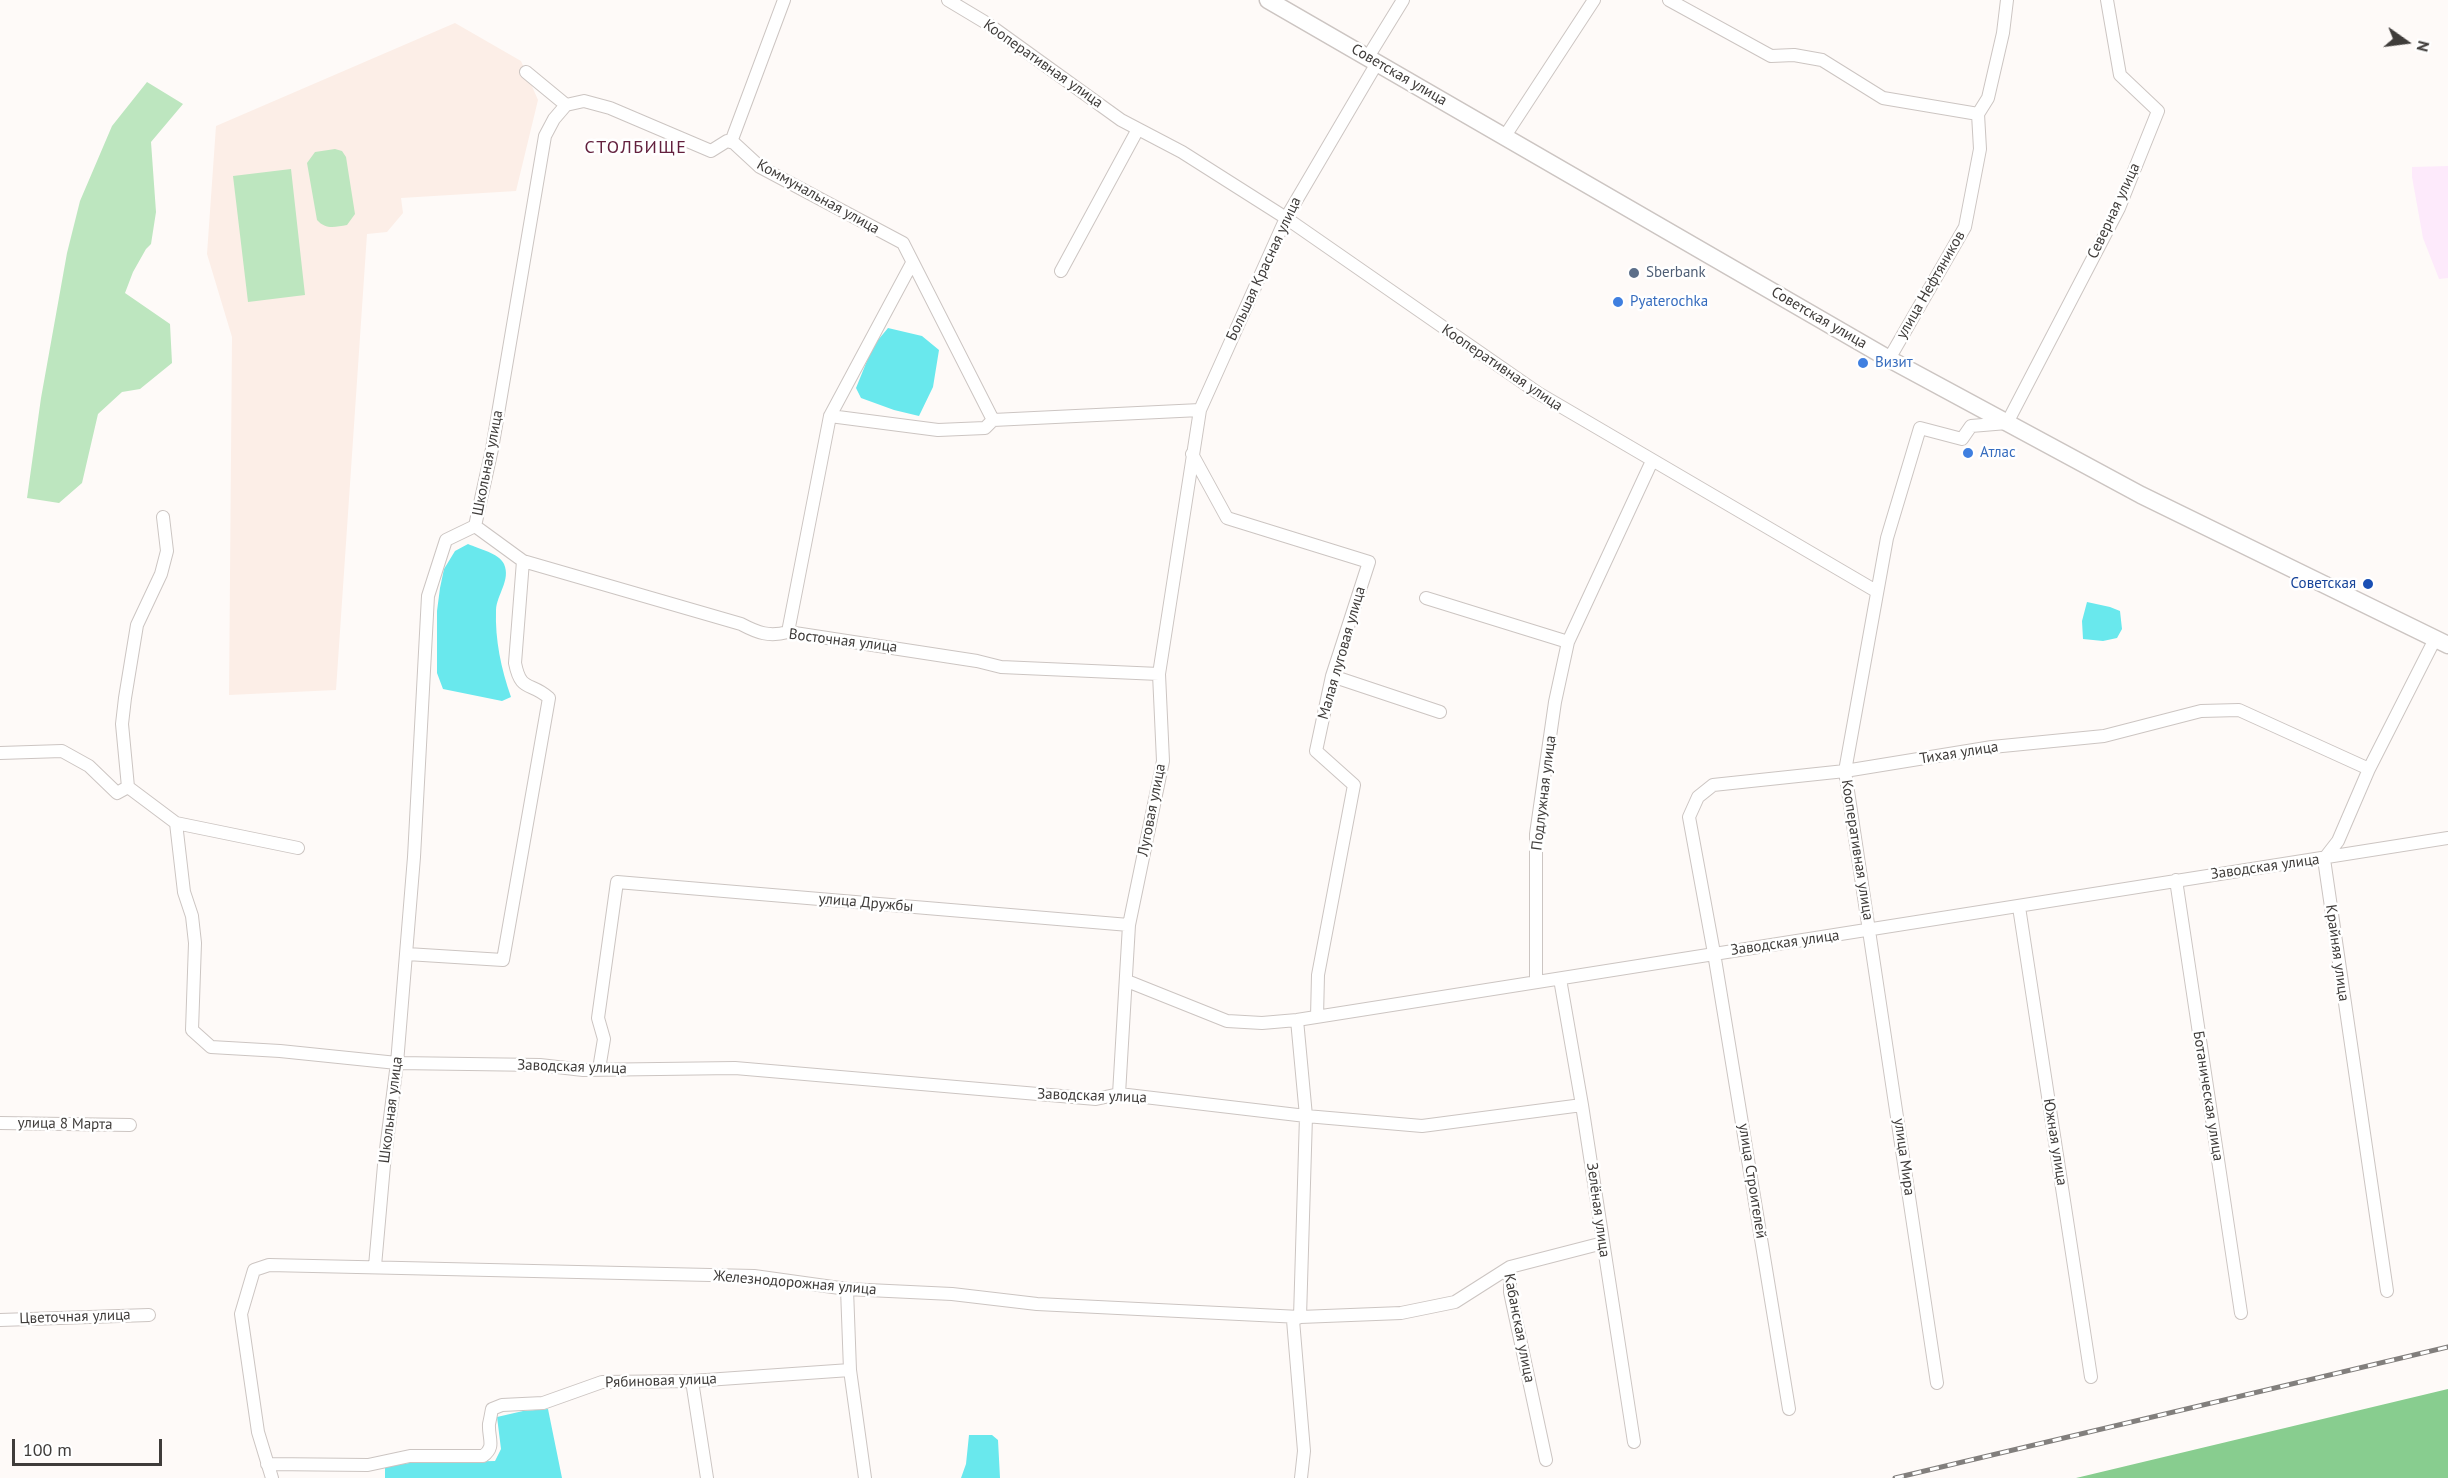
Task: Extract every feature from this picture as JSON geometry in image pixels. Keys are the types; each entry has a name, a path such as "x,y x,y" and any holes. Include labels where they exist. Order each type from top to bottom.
{"street":[{"path":"526,72 566,105 584,101 610,108 711,151 727,141 731,142 784,0"},
{"name":"Кооперативная улица","path":"948,0 988,24 1121,120 1182,152 1286,218 1505,372 1571,414 1876,591"},
{"name":"Советская улица","path":"1268,0 1889,359 2141,495 2441,642"},
{"name":"Большая Красная улица","path":"1192,454 1200,410 1286,218 1403,0"},
{"path":"1505,136 1594,0"},
{"path":"1669,0 1771,56 1794,55 1822,60 1883,98 1978,114"},
{"name":"улица Нефтяников","path":"1889,359 1965,227 1980,149 1978,114 1988,98 2003,33 2007,0"},
{"name":"Северная улица","path":"2007,423 2118,208 2158,111 2120,75 2107,0"},
{"name":"Школьная улица","path":"375,1266 384,1165 398,1063 407,954 428,596 446,540 476,526 492,449 545,136 554,119 566,105"},
{"path":"1061,271 1138,129"},
{"name":"Коммунальная улица","path":"731,142 760,167 903,243 993,420"},
{"path":"788,632 831,416 912,263"},
{"path":"831,416 938,430 985,428 993,420 1200,410"},
{"name":"Кооперативная улица","path":"1870,930 1845,771 1888,535 1920,428 1962,439 1971,426 2007,423"},
{"name":"Луговая улица","path":"1119,1094 1129,925 1163,761 1159,674 1192,454"},
{"name":"Малая луговая улица","path":"1192,454 1227,518 1369,562 1332,676 1316,751 1354,785 1318,975 1317,1017"},
{"name":"Подлужная улица","path":"1536,982 1536,834 1555,702 1568,642 1653,461"},
{"path":"163,517 167,551 161,574 137,625 125,698 122,724 128,787 176,823 298,848"},
{"name":"Восточная улица","path":"476,526 523,561 741,624 760,634 775,635 788,632 966,659 1001,668 1159,674"},
{"path":"407,954 503,960 549,698 518,678 515,663 523,561"},
{"path":"1426,598 1568,642"},
{"path":"2324,859 2338,841 2369,769 2441,642"},
{"path":"1332,676 1440,712"},
{"name":"Тихая улица","path":"1714,953 1689,817 1698,797 1713,785 1845,771 1992,747 2104,736 2200,711 2239,710 2369,769"},
{"path":"0,753 62,751 89,766 117,793 128,787"},
{"name":"Заводская улица","path":"176,823 184,892 192,916 195,943 192,1030 211,1047 280,1051 398,1063 540,1065 599,1069 735,1068 1096,1099 1119,1094 1306,1116 1422,1126 1582,1105"},
{"name":"Заводская улица","path":"1127,981 1227,1021 1262,1023 1297,1020 2448,838"},
{"name":"Крайняя улица","path":"2324,859 2387,1292"},
{"name":"Ботаническая улица","path":"2176,880 2241,1313"},
{"name":"улица Дружбы","path":"599,1069 604,1040 598,1018 617,882 1129,925"},
{"name":"Южная улица","path":"2019,907 2091,1377"},
{"name":"улица Мира","path":"1870,930 1937,1383"},
{"name":"улица Строителей","path":"1714,953 1789,1409"},
{"name":"Зелёная улица","path":"1560,979 1582,1105 1634,1442"},
{"path":"1297,1020 1306,1116 1300,1317 1293,1320 1304,1451 1301,1478"},
{"name":"улица 8 Марта","path":"0,1123 130,1125"},
{"path":"1510,1267 1603,1243"},
{"name":"Железнодорожная улица","path":"267,1464 251,1394 241,1314 254,1270 269,1265 754,1276 847,1289 952,1294 1037,1304 1300,1317"},
{"name":"Кабанская улица","path":"1300,1317 1401,1313 1455,1302 1510,1267"},
{"name":"Кабанская улица","path":"1510,1267 1510,1292 1545,1460"},
{"path":"847,1289 850,1370 865,1478"},
{"name":"Цветочная улица","path":"0,1320 149,1315"},
{"name":"Рябиновая улица","path":"267,1464 368,1465 410,1456 483,1456 489,1452 492,1444 489,1426 492,1409 501,1405 543,1403 602,1382 692,1381 850,1370"},
{"path":"692,1381 707,1478"},
{"path":"267,1464 272,1478"}],"shaded area":[{"path":"455,23 521,61 538,100 516,191 401,198 403,213 387,232 367,234 336,690 229,695 232,337 207,254 216,126"},
{"path":"2448,166 2448,278 2439,279 2423,238 2412,167"}],"green space":[{"path":"147,82 183,104 151,142 156,212 151,244 133,272 125,293 170,324 172,363 140,389 122,392 98,414 82,483 59,503 27,498 41,398 67,253 80,201 112,126"},
{"path":"335,149 342,151 346,157 355,214 347,225 331,227 317,220 307,163 315,152"},
{"path":"291,169 305,295 248,302 233,176"},
{"path":"2448,1389 2448,1478 2076,1478"}],"water":[{"path":"888,328 922,336 939,350 933,387 919,416 861,398 856,388 873,346"},
{"path":"468,544 498,557 506,570 505,581 497,604 496,621 499,654 511,697 502,701 443,689 437,673 437,611 444,569 455,551"},
{"path":"2087,602 2120,611 2122,629 2117,638 2103,641 2083,639 2082,621"},
{"path":"548,1409 562,1478 385,1478 385,1467 409,1463 495,1461 501,1449 497,1417 523,1411"},
{"path":"969,1435 992,1435 998,1440 1000,1478 961,1478 966,1464"}],"railway":[{"path":"1895,1478 2448,1347"}],"place":[{"name":"Sberbank","path":"1634,273"},
{"name":"Pyaterochka","path":"1618,302"},
{"name":"Визит","path":"1863,363"},
{"name":"Атлас","path":"1968,453"},
{"name":"Советская","path":"2368,584"}],"district":[{"name":"СТОЛБИЩЕ","path":"636,148"}]}
